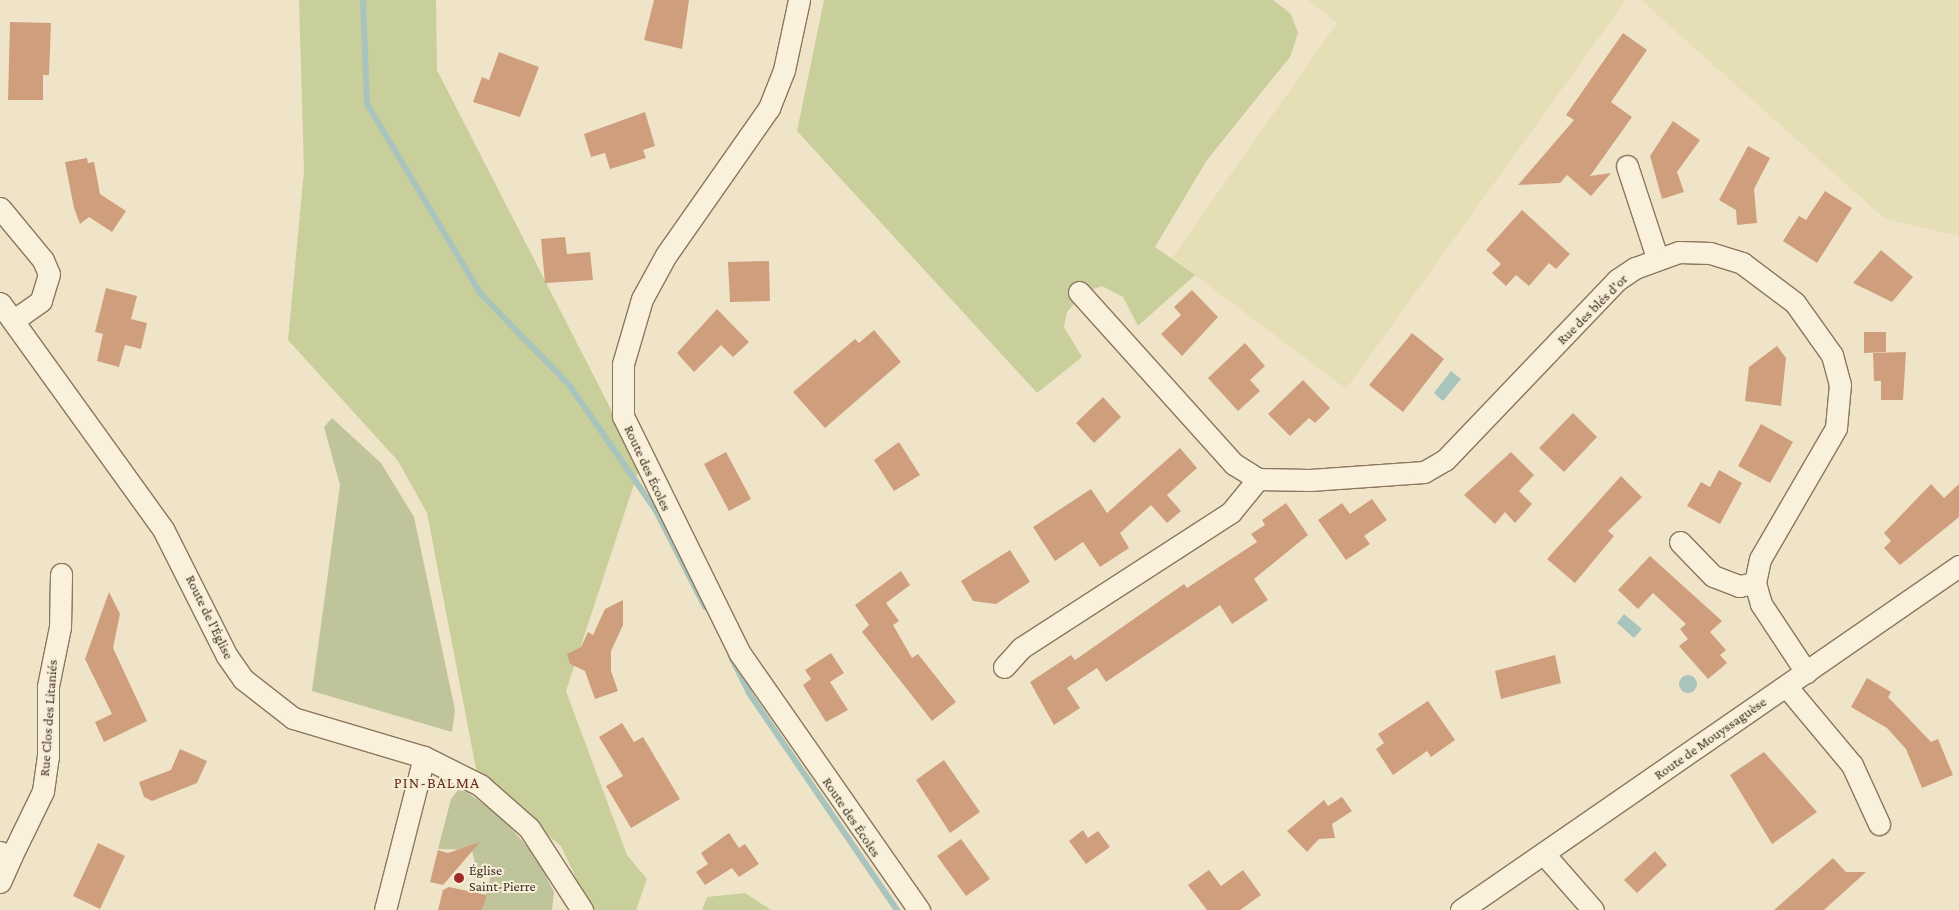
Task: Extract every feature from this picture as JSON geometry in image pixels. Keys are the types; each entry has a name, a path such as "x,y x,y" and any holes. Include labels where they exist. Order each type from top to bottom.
{"street":[{"name":"Route des Écoles","path":"799,0 784,70 768,108 666,255 642,299 623,364 623,416 739,652 919,910"},
{"path":"1627,166 1657,257"},
{"path":"0,208 43,260 49,274 41,301 4,308"},
{"name":"Rue des blés d'or","path":"1258,479 1424,472 1445,460 1617,280 1657,257 1680,252 1710,253 1742,263 1796,303 1834,362 1840,384 1836,428 1760,560 1756,583 1761,604 1806,672"},
{"path":"1004,667 1021,648 1230,512 1258,479 1234,464 1079,292"},
{"name":"Route de l'Église","path":"4,308 163,529 227,656 244,679 293,718 424,757 480,785 505,804 543,846 582,910"},
{"path":"1680,542 1713,576 1739,586 1756,583"},
{"name":"Route de Mouyssaguèse","path":"1461,910 1959,566"},
{"name":"Rue Clos des Litaniés","path":"0,882 6,854 43,791 48,757 48,686 60,627 61,574"},
{"path":"1786,686 1852,765 1879,824"},
{"path":"385,910 424,757"},
{"path":"1544,854 1593,910"}],"shaded area":[{"path":"1308,0 1626,0 1346,389 1172,258 1337,23"},
{"path":"1641,0 1959,0 1959,236 1885,219"}],"green space":[{"path":"299,0 436,0 437,70 640,466 566,691 627,855 647,879 636,910 591,910 561,846 478,779 427,513 398,461 288,340 304,171"},
{"path":"824,0 1273,0 1291,14 1298,33 1290,57 1207,160 1155,247 1195,275 1138,326 1123,297 1102,286 1085,292 1067,312 1064,327 1082,357 1037,393 797,131"},
{"path":"332,418 381,463 414,517 455,710 452,732 312,691 340,485 324,427"},
{"path":"458,790 467,792 500,816 535,855 554,892 552,910 482,910 492,871 476,868 472,850 438,849 451,799"},
{"path":"745,893 771,910 702,910 707,897"}],"water":[{"path":"1451,371 1461,379 1443,401 1434,393"},
{"path":"1624,614 1642,629 1634,638 1617,623"},
{"path":"1688,675 1694,678 1697,684 1694,690 1688,693 1682,690 1679,684 1682,678"}],"building":[{"path":"654,0 689,0 682,49 644,40"},
{"path":"10,22 51,23 49,75 43,75 43,100 8,100"},
{"path":"1623,33 1647,50 1611,102 1632,117 1590,176 1611,173 1591,196 1567,175 1560,183 1518,185 1574,120 1566,115"},
{"path":"499,52 539,67 520,117 473,102 482,77 489,80"},
{"path":"645,112 655,146 643,150 646,158 610,169 605,153 591,157 584,134"},
{"path":"1673,121 1700,140 1677,172 1684,192 1662,199 1650,156"},
{"path":"1748,146 1770,158 1754,189 1757,223 1737,225 1736,210 1719,200"},
{"path":"87,158 88,163 94,162 100,194 126,211 112,232 89,217 80,224 74,208 65,162"},
{"path":"1825,191 1852,208 1817,263 1783,241 1799,216 1806,220"},
{"path":"1522,210 1570,254 1556,269 1549,263 1529,286 1516,275 1506,286 1492,273 1501,264 1486,250"},
{"path":"565,237 567,254 590,252 593,280 545,283 541,239"},
{"path":"1881,250 1913,277 1892,302 1853,283"},
{"path":"769,261 770,301 730,302 728,262"},
{"path":"106,288 137,296 131,319 147,323 141,349 125,345 119,367 97,361 103,334 95,332"},
{"path":"1192,290 1218,317 1182,356 1161,334 1181,315 1174,307"},
{"path":"717,309 749,342 733,357 721,345 694,372 677,353"},
{"path":"874,330 901,362 825,428 793,392 855,339 859,343"},
{"path":"1864,332 1886,332 1886,352 1864,353"},
{"path":"1412,333 1444,359 1403,412 1369,385"},
{"path":"1245,343 1265,366 1250,380 1260,391 1238,411 1208,378"},
{"path":"1777,346 1786,358 1781,406 1745,401 1749,367"},
{"path":"1906,352 1903,400 1881,400 1881,381 1874,381 1873,353"},
{"path":"1303,380 1330,408 1315,423 1309,418 1290,436 1268,414"},
{"path":"1103,397 1121,417 1094,443 1076,423"},
{"path":"1573,413 1597,437 1564,472 1539,448"},
{"path":"1761,424 1793,442 1770,483 1738,466"},
{"path":"899,442 920,475 894,491 874,460"},
{"path":"1180,448 1197,468 1167,495 1181,511 1167,523 1151,505 1120,533 1129,548 1100,567 1083,542 1055,561 1033,527 1091,489 1107,513"},
{"path":"726,452 751,499 729,511 704,464"},
{"path":"1511,452 1534,475 1519,491 1532,504 1515,523 1505,512 1495,524 1464,495"},
{"path":"1719,470 1742,483 1720,524 1687,506 1701,482 1710,487"},
{"path":"1621,476 1642,497 1608,531 1614,536 1575,583 1547,559"},
{"path":"1931,484 1944,498 1959,484 1959,517 1900,565 1884,548 1891,541 1884,533"},
{"path":"1372,499 1387,520 1364,536 1370,544 1346,560 1318,520 1342,503 1350,514"},
{"path":"1286,503 1308,535 1254,579 1268,600 1232,624 1220,605 1106,682 1097,668 1067,688 1080,708 1054,725 1030,682 1071,655 1075,660 1184,584 1187,588 1257,542 1251,534 1265,525 1262,520"},
{"path":"1010,550 1030,582 996,604 973,601 961,581"},
{"path":"1650,556 1722,621 1710,632 1726,650 1720,655 1727,663 1708,679 1679,646 1688,639 1680,629 1686,624 1653,593 1638,609 1618,590"},
{"path":"901,571 910,585 886,603 899,621 893,625 912,658 918,654 956,702 932,721 862,632 869,625 855,605"},
{"path":"109,592 120,614 113,648 147,721 104,742 95,722 112,714 85,659"},
{"path":"623,600 623,625 611,651 611,671 618,691 595,699 585,671 570,664 567,654 581,647 588,632 593,635 605,609"},
{"path":"831,653 844,673 830,682 848,710 826,722 803,685 811,679 805,670"},
{"path":"1555,655 1561,683 1501,699 1495,671"},
{"path":"1867,678 1891,692 1888,697 1931,742 1938,739 1953,775 1922,788 1906,749 1887,728 1851,707"},
{"path":"1428,701 1455,740 1431,757 1427,751 1393,775 1376,749 1384,743 1378,734"},
{"path":"622,723 634,742 643,737 680,799 631,828 606,786 623,776 599,737"},
{"path":"180,749 207,761 197,783 152,801 144,797 139,782 171,770"},
{"path":"1764,752 1817,812 1772,844 1730,775"},
{"path":"944,760 980,812 950,833 916,780"},
{"path":"1342,797 1352,811 1332,824 1335,838 1319,839 1307,852 1287,831 1324,800 1328,806"},
{"path":"1083,830 1088,838 1098,831 1110,847 1086,864 1069,841"},
{"path":"729,833 739,848 745,844 759,864 739,877 732,868 705,885 696,872 708,864 701,853"},
{"path":"961,839 990,879 966,896 937,856"},
{"path":"480,842 443,885 430,882 438,850 448,853"},
{"path":"98,843 125,856 100,909 73,896"},
{"path":"1655,851 1667,865 1637,893 1624,880"},
{"path":"1833,858 1846,872 1866,872 1824,910 1774,910"},
{"path":"1209,870 1221,886 1243,870 1261,895 1240,910 1207,910 1188,885"},
{"path":"449,887 487,895 482,910 438,910 443,890"}],"waterway":[{"path":"363,0 367,104 480,293 570,386 655,509 705,607"},
{"path":"732,659 749,693 897,910"}],"place":[{"name":"Église Saint-Pierre","path":"459,878"}],"district":[{"name":"PIN-BALMA","path":"437,783"}]}
